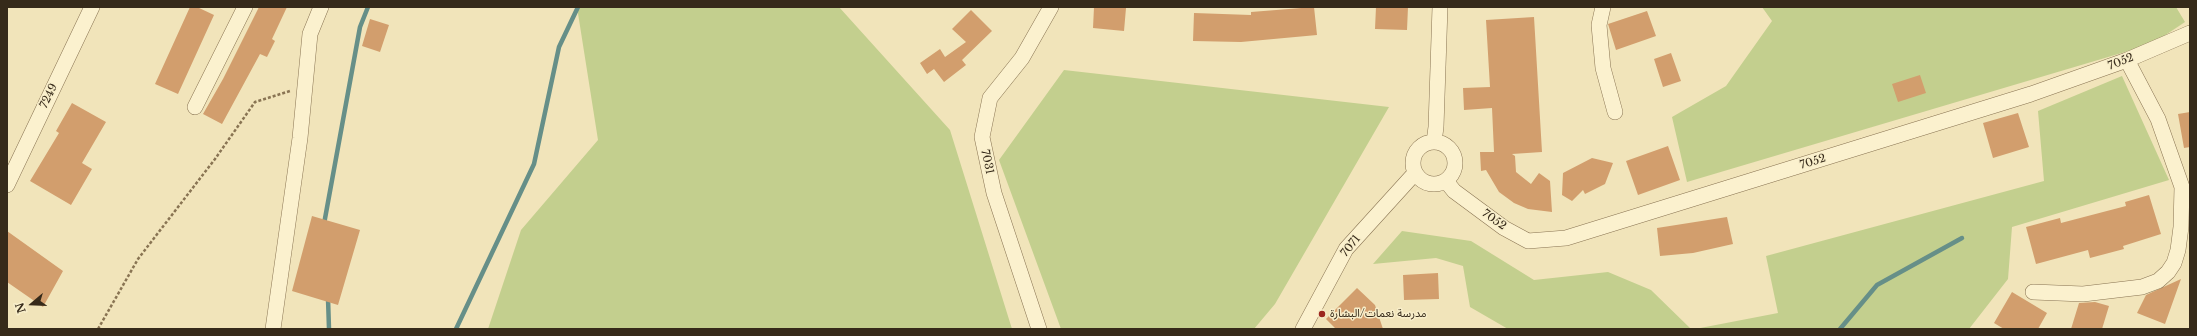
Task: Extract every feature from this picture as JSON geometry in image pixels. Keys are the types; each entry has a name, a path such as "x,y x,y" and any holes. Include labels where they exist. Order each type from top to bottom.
{"street":[{"name":"7249","path":"7,185 92,7"},
{"path":"195,107 245,7"},
{"path":"273,329 300,138 310,34 321,7"},
{"name":"7031","path":"1039,329 994,193 982,137 990,98 1022,58 1051,7"},
{"path":"1434,142 1436,127 1440,7"},
{"path":"1603,7 1599,25 1603,68 1615,112"},
{"name":"7052","path":"1446,181 1454,191 1504,228 1528,241 1566,238 2031,94 2127,60 2190,33"},
{"path":"2033,292 2083,294 2142,287 2158,281 2168,272 2174,263 2178,250 2181,227 2182,187 2158,118 2127,60"},
{"path":"1434,142 1447,146 1454,157 1454,170 1446,181 1428,184 1420,179 1415,173 1413,160 1415,154 1427,143 1434,142"},
{"name":"7071","path":"1302,329 1346,249 1415,173"}],"path":[{"path":"98,329 138,259 215,159 255,102 305,87"}],"green space":[{"path":"577,7 839,7 950,130 1012,329 488,329 521,230 598,140"},
{"path":"1762,7 2176,7 2185,22 2152,44 1687,182 1672,117 1726,86 1772,21"},
{"path":"1064,70 1389,107 1275,304 1254,329 1061,329 999,160"},
{"path":"2122,76 2169,180 2012,227 2008,279 1969,329 1695,329 1778,313 1766,256 2044,181 2038,111"},
{"path":"1402,231 1471,241 1534,280 1608,272 1651,290 1691,329 1508,329 1470,307 1463,266 1436,258 1373,264"}],"building":[{"path":"190,7 197,7 214,15 178,94 155,84"},
{"path":"259,7 287,7 272,39 275,41 267,57 260,54 222,124 203,114 223,79"},
{"path":"1094,7 1126,8 1124,31 1093,28"},
{"path":"1314,7 1317,35 1241,42 1193,41 1194,13 1251,15 1251,12"},
{"path":"1376,7 1408,7 1407,30 1375,29"},
{"path":"971,10 992,31 962,60 966,65 944,82 934,69 927,74 920,63 940,49 945,57 966,42 952,29"},
{"path":"1647,11 1656,36 1616,50 1608,24"},
{"path":"1534,17 1542,152 1512,154 1515,156 1516,172 1531,184 1539,173 1550,181 1552,212 1528,209 1514,203 1499,192 1486,170 1481,171 1480,152 1494,152 1492,108 1464,110 1463,88 1490,87 1486,20"},
{"path":"370,19 389,25 380,52 362,46"},
{"path":"1671,53 1681,81 1663,87 1654,59"},
{"path":"1920,75 1926,93 1898,102 1892,84"},
{"path":"72,103 106,122 82,163 92,169 71,205 30,181 59,133 56,131"},
{"path":"2190,112 2190,147 2184,148 2178,114"},
{"path":"2018,113 2029,147 1993,158 1983,123"},
{"path":"1668,146 1680,180 1638,195 1626,161"},
{"path":"1592,158 1613,163 1605,184 1585,194 1583,190 1572,201 1562,195 1563,173"},
{"path":"2149,195 2161,234 2123,246 2124,249 2090,258 2088,250 2036,264 2026,227 2060,218 2061,223 2126,206 2125,202"},
{"path":"312,216 360,230 338,305 292,291"},
{"path":"1727,217 1733,244 1693,253 1660,256 1657,228"},
{"path":"7,231 63,271 43,307 7,282"},
{"path":"1438,273 1439,299 1404,300 1403,275"},
{"path":"2181,279 2165,324 2137,313 2146,295"},
{"path":"1357,288 1375,305 1383,329 1336,329 1326,319"},
{"path":"2012,292 2047,313 2038,329 2004,329 1994,323"},
{"path":"2095,302 2109,306 2102,329 2071,329 2079,303"}],"waterway":[{"path":"324,224 360,27 368,7"},
{"path":"456,329 534,164 559,47 578,7"},
{"path":"1840,329 1877,285 1962,238"},
{"path":"328,298 329,329"}],"place":[{"name":"مدرسة نعمات/البشارة","path":"1322,314"}]}
